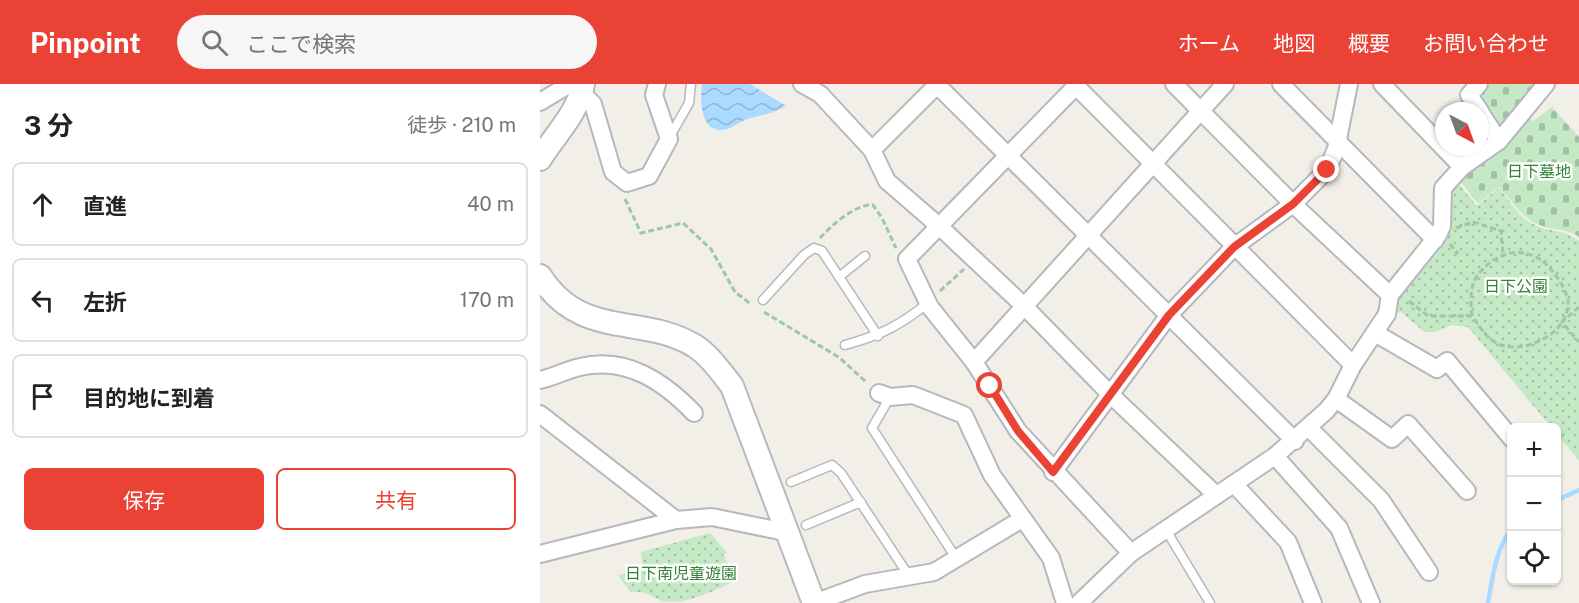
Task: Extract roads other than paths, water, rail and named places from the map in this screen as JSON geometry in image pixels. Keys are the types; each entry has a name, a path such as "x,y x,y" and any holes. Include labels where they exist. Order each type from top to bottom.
{"street":[{"path":"578,87 593,104 613,172 627,183 649,176 669,139 654,94 657,84"},
{"path":"802,84 820,94 872,150 886,181 939,226 1024,306 1111,395 1215,495"},
{"path":"872,150 937,84 1295,441"},
{"path":"1174,84 1293,204 1390,295"},
{"path":"975,363 1225,84"},
{"path":"1281,84 1338,139 1435,240"},
{"path":"1053,472 1169,315 1234,247 1293,204 1327,170 1338,139 1349,84"},
{"path":"1382,84 1462,167"},
{"path":"1474,102 1469,95 1479,84"},
{"path":"1079,603 1131,553 1295,441 1336,399 1353,365 1387,315 1390,295 1435,240 1442,226 1443,188 1462,167 1499,141 1546,84"},
{"path":"1131,553 1053,472 1018,431 975,363 928,303 907,259 1077,85 1152,164 1353,365"},
{"path":"540,102 578,87"},
{"path":"540,159 578,87"},
{"path":"1489,125 1499,141"},
{"path":"540,278 566,304 582,314 604,323 650,329 675,336 695,346 711,359 732,386 796,528 814,603 865,584 934,572 1022,519"},
{"path":"1375,333 1437,369 1447,362 1507,433"},
{"path":"540,380 579,367 599,364 631,368 675,393 694,413"},
{"path":"884,395 913,395 964,415 992,475 1051,558 1065,603"},
{"path":"1336,399 1392,439 1408,424 1467,490"},
{"path":"540,414 676,520"},
{"path":"1309,428 1381,500 1429,572"},
{"path":"1275,456 1340,528 1371,603"},
{"path":"1234,484 1288,543 1313,603"},
{"path":"541,552 676,520 712,517 796,528"}],"lane":[{"path":"669,139 686,111 691,84"},
{"path":"763,300 804,255 814,248 822,251 878,336"},
{"path":"839,277 866,256"},
{"path":"845,345 878,336 901,324 928,303"},
{"path":"884,395 872,428 956,558"},
{"path":"791,482 832,465 841,473 910,576"},
{"path":"796,528 861,502"},
{"path":"1166,530 1210,603"}],"water":[{"path":"702,84 750,84 786,106 771,113 747,119 728,129 714,129 709,125 703,113"}],"waterway":[{"path":"1561,498 1579,490"},
{"path":"1488,603 1498,555 1510,531"}],"park label":[{"name":"日下墓地","path":"1539,171"},
{"name":"日下公園","path":"1516,286"},
{"name":"日下南児童遊園","path":"681,573"}]}
